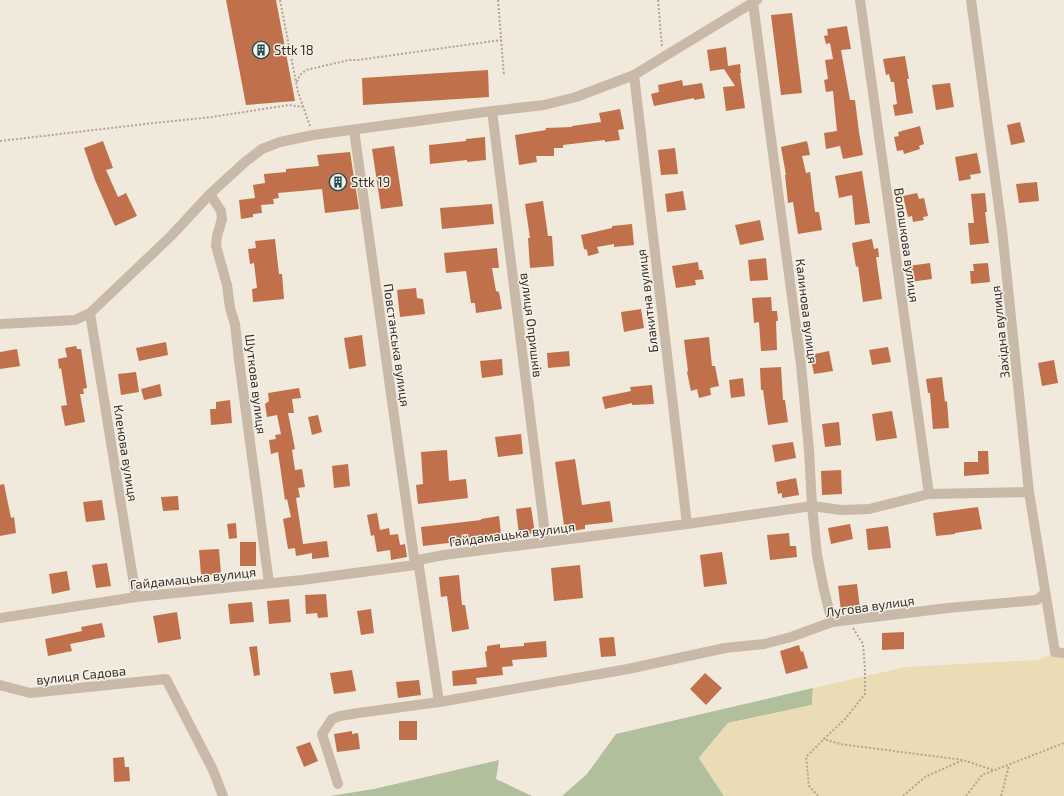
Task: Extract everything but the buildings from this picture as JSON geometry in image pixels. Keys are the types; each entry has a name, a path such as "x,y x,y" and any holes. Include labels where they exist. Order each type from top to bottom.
{"street":[{"name":"Волошкова вулиця","path":"860,0 929,494"},
{"name":"Західна вулиця","path":"971,0 1002,230 1029,492 1055,652 1064,653"},
{"path":"0,324 75,320 90,313 171,236 210,194 245,162 262,149 280,142 314,135 544,105 576,97 634,75 755,1"},
{"name":"Калинова вулиця","path":"755,1 801,365 817,555 832,622"},
{"name":"Блакитна вулиця","path":"634,75 688,524"},
{"name":"вулиця Опришків","path":"492,111 546,542"},
{"name":"Повстанська вулиця","path":"354,130 439,702"},
{"name":"Шуткова вулиця","path":"210,194 221,211 222,219 216,236 216,246 227,285 230,308 235,324 269,583"},
{"name":"Кленова вулиця","path":"90,313 136,597"},
{"name":"Гайдамацька вулиця","path":"0,618 136,597 302,580 417,562 444,555 688,524 812,506 841,510 869,509 929,494 1029,492"},
{"name":"Лугова вулиця","path":"338,784 322,734 332,719 340,716 439,702 628,669 725,648 764,644 790,637 832,622 948,608 1038,600 1045,593"},
{"name":"вулиця Садова","path":"0,685 30,693 166,679 213,770 223,796"}],"path":[{"path":"280,0 298,92 314,135"},
{"path":"498,0 504,76"},
{"path":"658,0 663,58"},
{"path":"297,82 300,75 306,70 349,60 501,40"},
{"path":"0,141 212,117 289,105 303,107"},
{"path":"818,796 809,786 806,757 845,719 865,694 863,644 847,620"},
{"path":"824,739 840,744 963,760 994,770"},
{"path":"966,796 982,775 1064,743"},
{"path":"903,796 925,777 963,760"},
{"path":"1000,796 1009,764"}],"green space":[{"path":"813,688 812,705 728,723 699,758 724,796 562,796 587,774 616,734"},
{"path":"499,760 496,779 532,796 330,796 374,789"}],"sand":[{"path":"1055,652 1064,653 1064,796 724,796 699,758 728,723 812,705 813,688 906,667 1039,660"}],"place":[{"name":"Sttk 18","path":"261,50"},
{"name":"Sttk 19","path":"338,182"}]}
